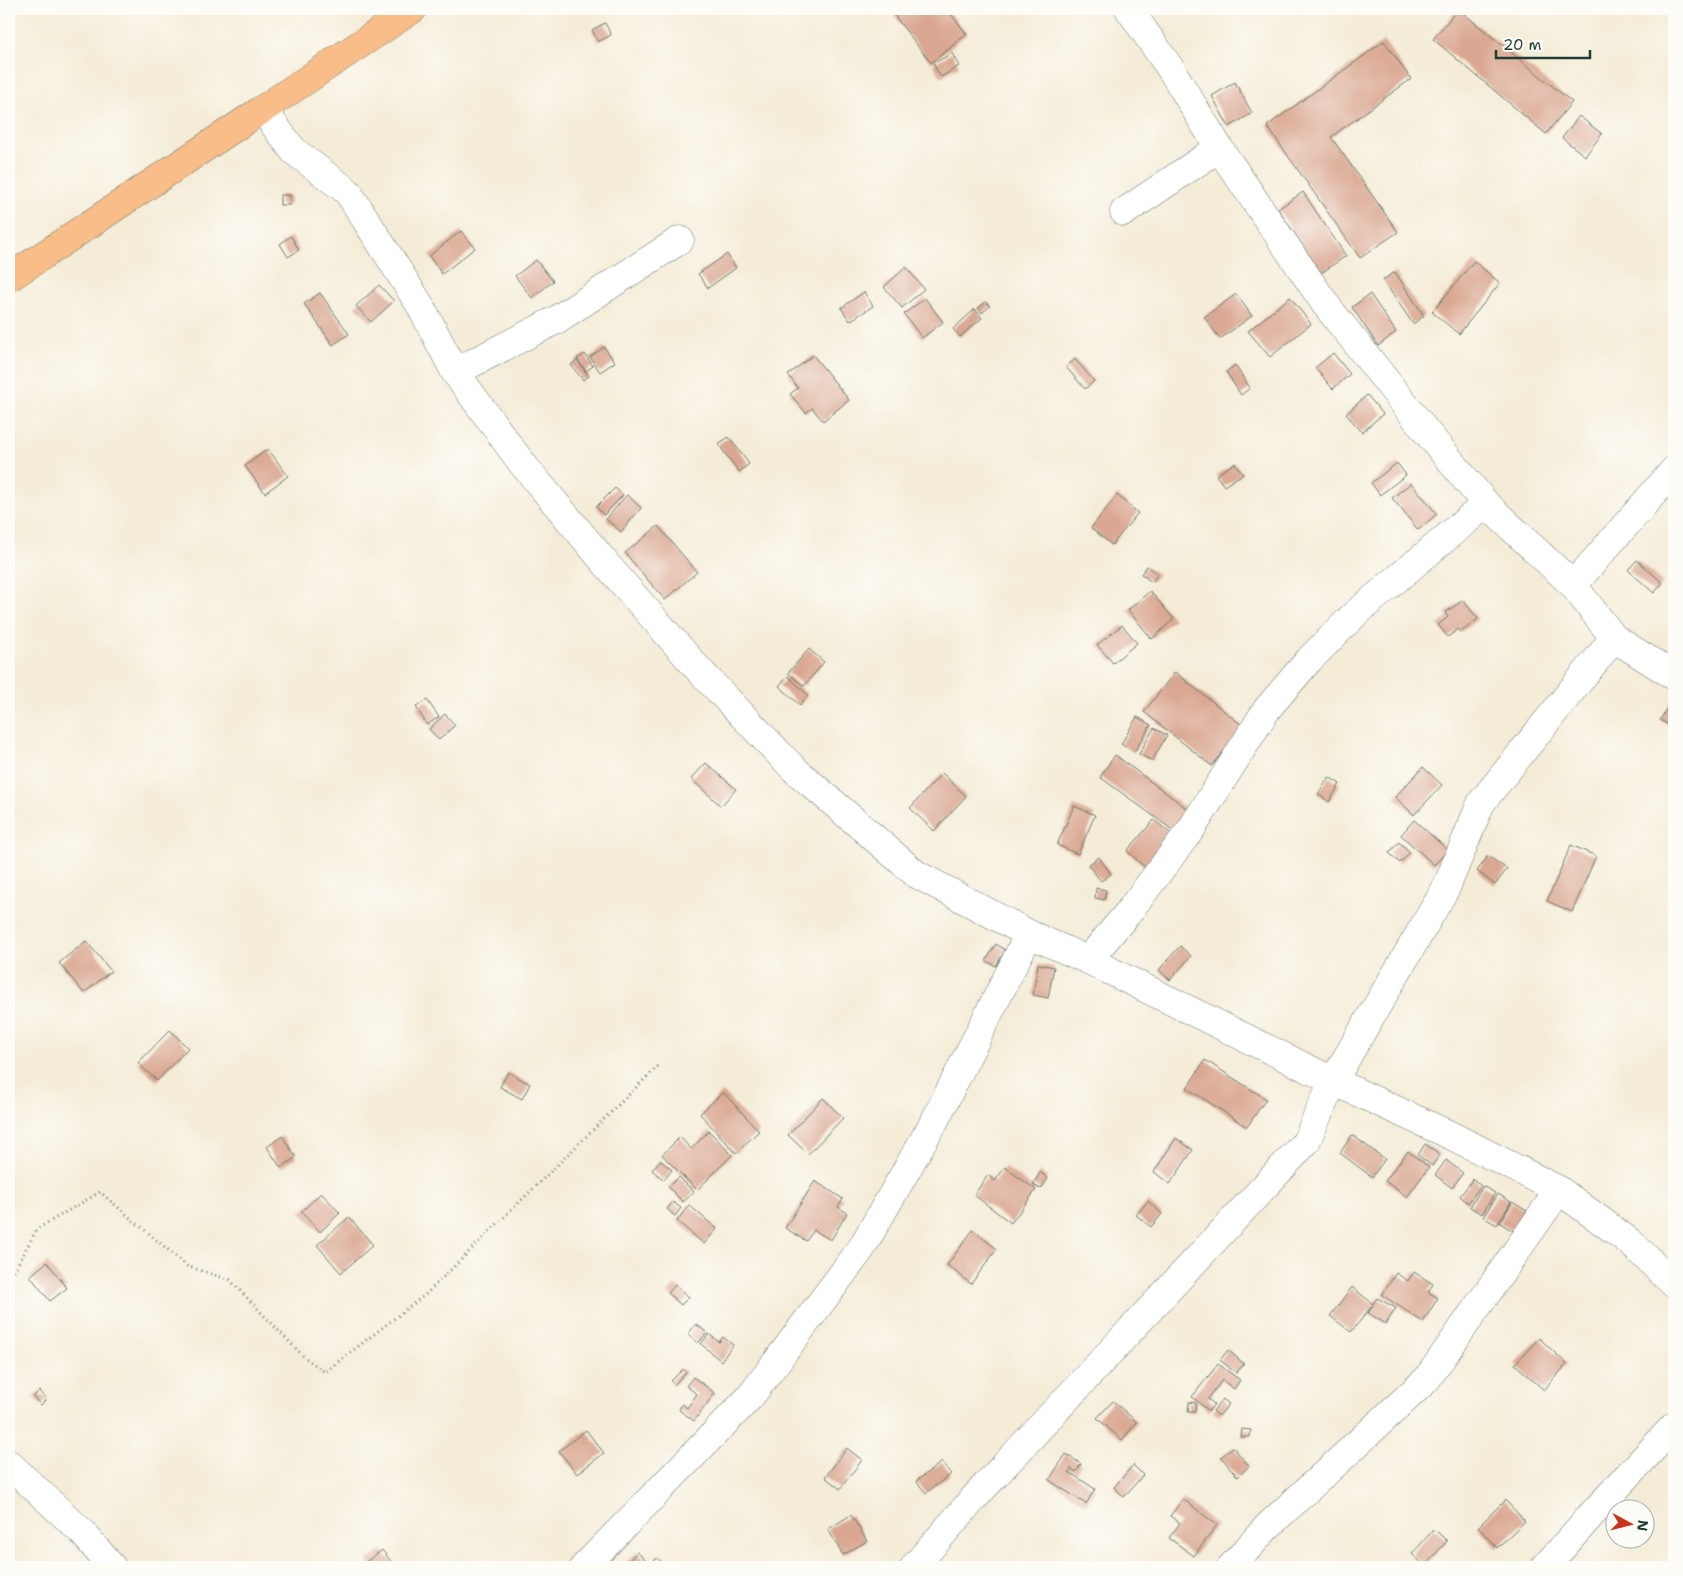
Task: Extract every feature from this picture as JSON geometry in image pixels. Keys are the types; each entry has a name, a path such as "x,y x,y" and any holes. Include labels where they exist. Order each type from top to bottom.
{"highway":[{"path":"9,278 413,9"}],"street":[{"path":"1129,9 1172,71 1219,148 1326,305 1425,430 1486,504 1574,585 1614,638 1674,676"},
{"path":"262,109 294,151 348,192 420,305 455,372 521,462 607,565 699,670 794,769 916,874 1029,934 1088,960 1333,1081 1452,1136 1559,1190 1630,1242 1674,1284"},
{"path":"1124,212 1219,148"},
{"path":"455,372 556,320 680,240"},
{"path":"1574,585 1674,470"},
{"path":"1088,960 1127,914 1192,828 1267,709 1303,667 1354,615 1486,504"},
{"path":"914,1567 974,1498 1306,1142 1333,1081 1446,888 1481,803 1614,638"},
{"path":"584,1567 750,1397 861,1249 934,1122 1029,934"},
{"path":"1231,1567 1268,1527 1427,1379 1559,1190"},
{"path":"1545,1567 1674,1426"},
{"path":"9,1464 82,1532 111,1567"}],"path":[{"path":"9,1280 37,1229 100,1192 187,1266 230,1280 304,1357 325,1372 426,1294 660,1064"}],"building":[{"path":"891,9 947,9 967,34 931,63"},
{"path":"1458,9 1572,102 1546,134 1433,39"},
{"path":"605,23 611,35 598,42 592,30"},
{"path":"1384,41 1411,79 1331,137 1398,232 1360,258 1267,126"},
{"path":"952,53 959,66 941,77 933,64"},
{"path":"1235,82 1252,113 1229,127 1212,96"},
{"path":"1579,116 1602,134 1585,156 1562,138"},
{"path":"1303,192 1346,256 1321,273 1278,209"},
{"path":"280,195 290,195 290,205 280,205"},
{"path":"461,231 475,248 442,274 429,256"},
{"path":"291,236 299,250 288,257 280,244"},
{"path":"727,254 736,268 708,288 698,274"},
{"path":"536,260 553,281 532,298 515,276"},
{"path":"1474,261 1500,283 1459,334 1432,312"},
{"path":"906,267 924,289 902,308 884,287"},
{"path":"1395,272 1424,316 1413,324 1383,280"},
{"path":"379,285 394,301 371,322 356,306"},
{"path":"864,292 873,306 850,321 841,308"},
{"path":"320,293 349,334 333,345 304,304"},
{"path":"1236,294 1252,316 1220,339 1204,317"},
{"path":"1370,294 1396,332 1378,346 1352,307"},
{"path":"1290,297 1311,324 1270,357 1248,331"},
{"path":"925,298 943,322 922,338 904,314"},
{"path":"986,302 990,306 982,313 978,308"},
{"path":"975,309 982,318 960,337 953,329"},
{"path":"604,347 615,362 600,372 590,357"},
{"path":"1333,353 1350,374 1333,389 1315,368"},
{"path":"585,354 593,366 586,371 577,359"},
{"path":"813,355 849,400 823,421 812,408 806,413 790,394 798,388 788,375"},
{"path":"1075,359 1094,381 1085,389 1066,367"},
{"path":"577,360 589,376 583,380 571,365"},
{"path":"1235,365 1250,388 1241,395 1226,372"},
{"path":"1367,395 1383,414 1362,432 1346,414"},
{"path":"729,437 749,464 739,472 718,444"},
{"path":"268,449 288,476 265,493 245,466"},
{"path":"1235,463 1243,474 1224,486 1216,475"},
{"path":"1397,463 1406,475 1380,495 1371,483"},
{"path":"1411,483 1437,514 1418,530 1392,498"},
{"path":"615,488 623,495 604,515 596,507"},
{"path":"627,495 641,508 621,532 606,519"},
{"path":"1117,495 1138,513 1112,545 1091,528"},
{"path":"658,526 697,572 665,600 625,553"},
{"path":"1637,560 1663,583 1654,593 1628,570"},
{"path":"1147,566 1158,574 1152,582 1141,574"},
{"path":"1150,591 1174,619 1152,639 1128,610"},
{"path":"1463,600 1478,619 1461,632 1458,629 1448,637 1438,625 1448,617 1445,613"},
{"path":"1122,625 1137,643 1113,663 1097,645"},
{"path":"809,649 824,662 804,686 788,673"},
{"path":"1175,672 1243,726 1212,766 1144,712"},
{"path":"788,676 808,695 800,705 779,686"},
{"path":"1674,698 1674,728 1660,720"},
{"path":"427,700 439,717 427,725 416,707"},
{"path":"445,714 455,725 439,740 429,729"},
{"path":"1137,717 1151,725 1134,752 1121,744"},
{"path":"1154,728 1167,735 1152,761 1139,754"},
{"path":"1115,755 1193,813 1178,834 1100,777"},
{"path":"706,763 736,789 721,806 691,779"},
{"path":"1423,767 1442,785 1414,815 1395,797"},
{"path":"942,773 966,796 934,831 910,808"},
{"path":"1329,777 1340,784 1329,802 1318,794"},
{"path":"1074,806 1095,815 1078,854 1057,845"},
{"path":"1154,820 1174,836 1146,868 1127,851"},
{"path":"1414,820 1448,850 1434,865 1401,835"},
{"path":"1399,842 1410,852 1400,863 1389,853"},
{"path":"1571,845 1596,856 1572,912 1547,901"},
{"path":"1488,856 1507,869 1495,885 1477,871"},
{"path":"1099,857 1111,874 1101,881 1088,865"},
{"path":"1096,888 1106,890 1104,900 1095,898"},
{"path":"86,941 111,971 84,993 59,963"},
{"path":"996,944 1005,950 996,966 986,961"},
{"path":"1180,946 1191,956 1170,980 1159,970"},
{"path":"1038,964 1054,967 1048,998 1033,995"},
{"path":"170,1030 188,1048 157,1081 138,1063"},
{"path":"1205,1060 1266,1099 1247,1127 1187,1088"},
{"path":"508,1072 530,1084 522,1099 500,1087"},
{"path":"723,1092 759,1131 736,1153 700,1114"},
{"path":"823,1098 843,1118 808,1154 788,1135"},
{"path":"709,1131 732,1155 697,1190 662,1155 680,1137 691,1149"},
{"path":"1352,1135 1385,1159 1372,1177 1340,1153"},
{"path":"282,1136 296,1157 281,1168 267,1147"},
{"path":"1176,1138 1193,1150 1170,1184 1154,1172"},
{"path":"1425,1144 1440,1154 1432,1166 1418,1155"},
{"path":"1408,1151 1429,1167 1407,1197 1385,1181"},
{"path":"660,1160 672,1170 664,1180 652,1170"},
{"path":"1446,1160 1463,1173 1452,1188 1435,1175"},
{"path":"1005,1167 1036,1190 1011,1223 974,1195 988,1175 995,1181"},
{"path":"1040,1172 1048,1178 1041,1189 1033,1185"},
{"path":"679,1177 694,1192 683,1202 668,1187"},
{"path":"1473,1179 1481,1186 1468,1203 1460,1196"},
{"path":"815,1181 843,1199 838,1207 847,1213 831,1240 814,1230 806,1241 785,1228"},
{"path":"1483,1186 1495,1193 1482,1214 1470,1207"},
{"path":"321,1193 340,1213 320,1232 301,1212"},
{"path":"1498,1194 1511,1202 1497,1225 1483,1217"},
{"path":"1148,1201 1162,1214 1151,1227 1136,1215"},
{"path":"673,1202 681,1208 675,1216 667,1209"},
{"path":"1512,1202 1527,1211 1515,1232 1500,1223"},
{"path":"689,1205 717,1229 704,1244 677,1221"},
{"path":"349,1217 373,1245 341,1273 317,1245"},
{"path":"973,1230 997,1249 971,1284 947,1265"},
{"path":"47,1262 67,1288 50,1301 30,1276"},
{"path":"1414,1272 1433,1284 1428,1292 1438,1298 1423,1322 1382,1295 1396,1273 1408,1281"},
{"path":"675,1285 689,1297 681,1305 668,1293"},
{"path":"1352,1287 1373,1304 1377,1298 1396,1308 1386,1324 1368,1313 1373,1305 1351,1332 1330,1316"},
{"path":"696,1324 707,1333 698,1343 688,1334"},
{"path":"709,1334 719,1342 723,1337 733,1345 721,1361 701,1344"},
{"path":"1539,1338 1567,1364 1544,1390 1515,1364"},
{"path":"1228,1350 1244,1364 1236,1373 1220,1360"},
{"path":"1218,1364 1240,1380 1234,1389 1222,1380 1208,1399 1214,1404 1209,1411 1192,1397"},
{"path":"683,1369 686,1372 674,1385 671,1381"},
{"path":"693,1377 715,1393 694,1421 679,1410 682,1404 687,1408 697,1394 686,1386"},
{"path":"39,1391 46,1399 41,1405 33,1397"},
{"path":"1223,1399 1229,1404 1219,1416 1213,1411"},
{"path":"1113,1401 1137,1422 1122,1440 1097,1418"},
{"path":"1189,1402 1196,1403 1195,1412 1188,1412"},
{"path":"1242,1429 1251,1430 1250,1437 1241,1437"},
{"path":"586,1430 604,1453 577,1474 559,1451"},
{"path":"1233,1447 1249,1466 1238,1477 1221,1457"},
{"path":"847,1448 862,1460 840,1489 825,1477"},
{"path":"1066,1454 1081,1464 1076,1472 1071,1469 1069,1472 1095,1489 1086,1504 1049,1480"},
{"path":"942,1462 951,1474 926,1493 916,1481"},
{"path":"1133,1465 1143,1475 1124,1497 1114,1487"},
{"path":"1183,1499 1217,1525 1194,1556 1169,1538 1180,1523 1170,1516"},
{"path":"1505,1500 1525,1521 1497,1548 1478,1527"},
{"path":"851,1515 867,1541 843,1555 828,1529"},
{"path":"1434,1529 1447,1541 1425,1566 1412,1554"},
{"path":"382,1550 394,1565 391,1567 372,1567 367,1561"},
{"path":"637,1552 650,1565 657,1558 667,1567 622,1567"}]}
